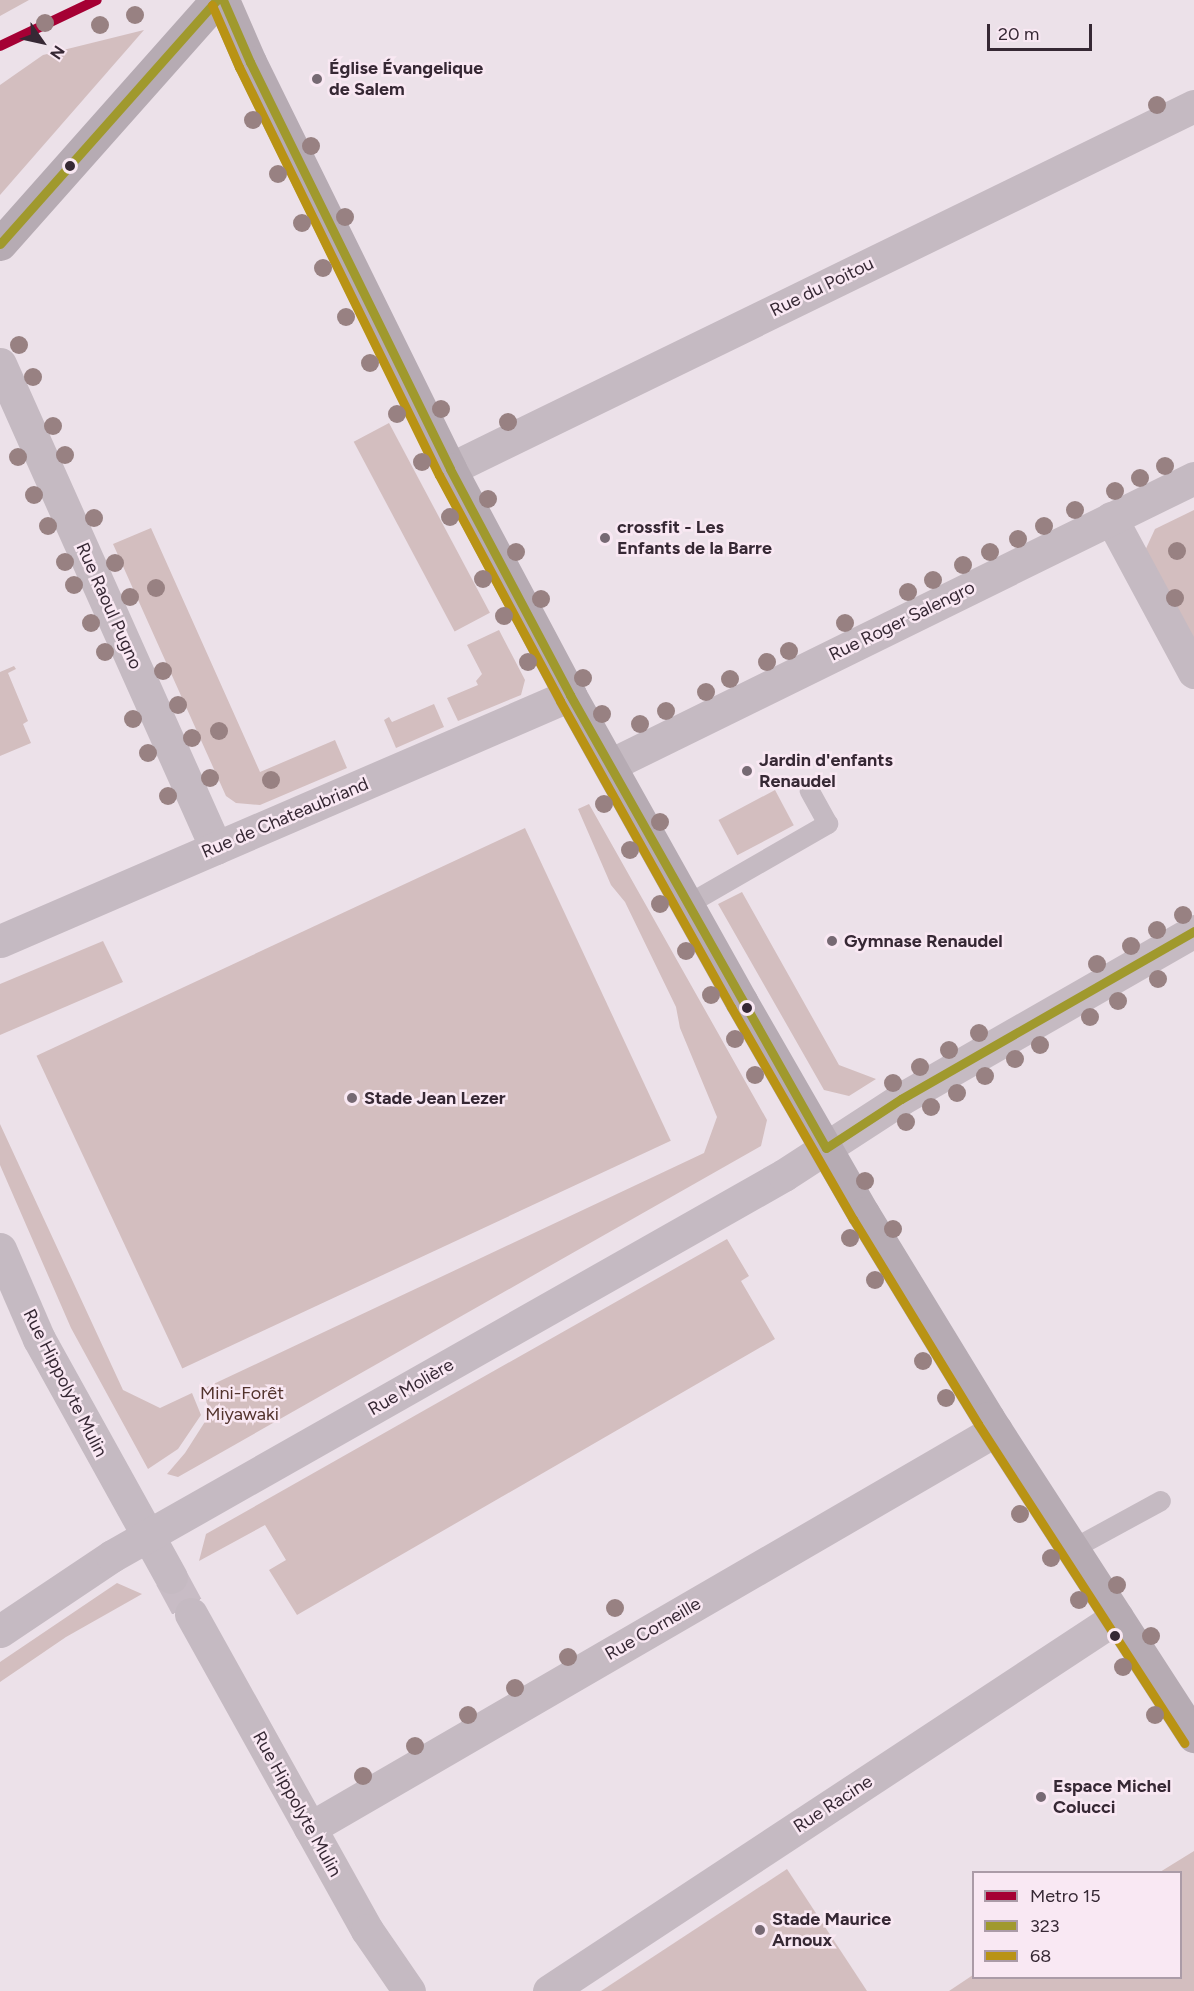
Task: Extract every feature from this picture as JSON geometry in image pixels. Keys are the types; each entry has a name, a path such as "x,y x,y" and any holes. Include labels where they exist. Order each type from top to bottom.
{"street":[{"path":"0,244 217,0"},
{"path":"223,0 250,62 450,469 570,695 687,905 826,1148 996,1430 1194,1736"},
{"name":"Rue du Poitou","path":"450,469 1194,106"},
{"name":"Rue Raoul Pugno","path":"0,364 216,848"},
{"name":"Rue Roger Salengro","path":"610,765 1194,477"},
{"path":"1111,518 1194,672"},
{"name":"Rue de Chateaubriand","path":"0,941 570,695"},
{"name":"Rue Molière","path":"0,1631 112,1556 707,1219 826,1148 901,1099 1194,931"},
{"name":"Rue Hippolyte Mulin","path":"0,1249 39,1339 171,1577"},
{"name":"Rue Corneille","path":"310,1828 996,1430"},
{"name":"Rue Hippolyte Mulin","path":"191,1614 367,1930 409,1991"},
{"name":"Rue Racine","path":"549,1991 1117,1617"}],"lane":[{"path":"687,905 828,824 810,792"},
{"path":"1073,1549 1161,1501"}],"green space":[{"path":"0,0 29,0 0,16"},
{"path":"144,30 0,195 0,85 43,55"},
{"path":"389,423 490,613 455,632 354,442"},
{"path":"1194,510 1194,651 1143,555 1155,529"},
{"path":"151,528 260,772 335,740 347,768 260,805 236,803 226,796 113,544"},
{"path":"499,630 525,680 521,695 458,721 447,698 478,685 476,681 482,674 467,645"},
{"path":"14,666 16,669 8,673 28,721 23,724 31,743 0,756 0,672"},
{"path":"434,704 444,727 396,748 384,720 389,717 392,722"},
{"path":"775,790 794,825 737,855 718,820"},
{"name":"Mini-Forêt Miyawaki","path":"589,804 767,1120 761,1146 178,1477 167,1474 185,1453 208,1417 205,1388 704,1153 717,1117 680,1028 676,1007 625,902 611,885 578,809"},
{"name":"Stade Jean Lezer","path":"525,828 671,1141 182,1368 37,1056"},
{"path":"742,892 839,1065 876,1079 849,1096 824,1090 718,904"},
{"path":"103,941 123,982 0,1035 0,984"},
{"path":"0,1124 123,1390 160,1408 192,1393 201,1415 178,1449 148,1469 71,1328 0,1165"},
{"path":"727,1239 749,1276 741,1281 775,1339 297,1615 269,1570 286,1560 265,1525 199,1561 206,1534"},
{"path":"117,1583 142,1594 66,1637 0,1682 0,1662"},
{"path":"1194,1851 1194,1991 949,1991 972,1976 972,1979 1182,1979 1182,1871 1162,1871"},
{"name":"Stade Maurice Arnoux","path":"787,1869 867,1991 601,1991"}],"tunnel":[{"path":"171,1577 191,1614"}],"metro line":[{"name":"15","path":"0,46 97,0"}],"transit line":[{"name":"323","path":"0,244 217,0"},
{"name":"323","path":"223,0 250,62 450,469 570,695 826,1148 901,1099 1194,931"},
{"name":"68","path":"212,5 239,67 439,475 560,701 731,1007 853,1219 978,1424 1184,1743"}],"place":[{"name":"Église Évangelique de Salem","path":"317,79"},
{"name":"crossfit - Les Enfants de la Barre","path":"605,538"},
{"name":"Jardin d'enfants Renaudel","path":"747,771"},
{"name":"Gymnase Renaudel","path":"832,941"},
{"name":"Stade Jean Lezer","path":"352,1098"},
{"name":"Espace Michel Colucci","path":"1041,1797"},
{"name":"Stade Maurice Arnoux","path":"760,1930"}]}
